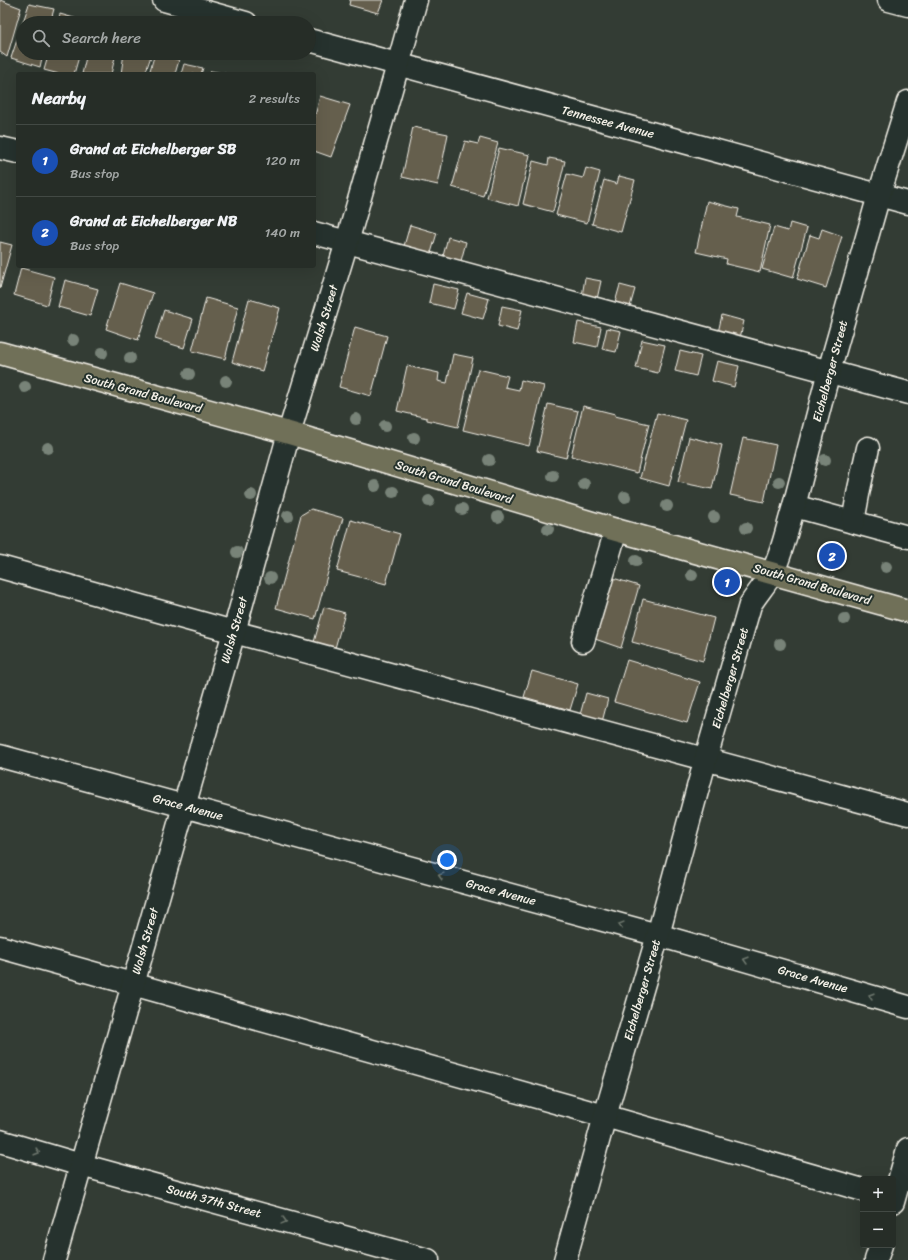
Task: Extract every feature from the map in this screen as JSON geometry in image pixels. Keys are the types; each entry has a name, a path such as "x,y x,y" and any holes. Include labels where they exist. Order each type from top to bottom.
{"main road":[{"name":"South Grand Boulevard","path":"0,353 289,433 616,530 908,611"}],"street":[{"path":"164,0 221,16"},
{"name":"Walsh Street","path":"54,1260 234,632 289,433 347,242 416,0"},
{"path":"889,0 908,5"},
{"name":"Tennessee Avenue","path":"316,42 908,203"},
{"name":"Eichelberger Street","path":"566,1260 604,1116 658,935 706,758 750,605 756,593 772,573 779,557 794,506 829,371 879,195 908,102"},
{"path":"0,148 16,152"},
{"path":"316,234 908,393"},
{"path":"853,522 868,448"},
{"path":"794,506 908,537"},
{"path":"583,641 616,530"},
{"path":"0,567 234,632 706,758 908,814"},
{"name":"Grace Avenue","path":"0,756 658,935 908,1007"},
{"path":"0,948 604,1116 860,1189"},
{"name":"South 37th Street","path":"0,1141 81,1165 428,1260"},
{"path":"897,1201 908,1148"},
{"path":"876,1260 880,1248"}],"building":[{"path":"0,0 21,8 19,16 16,16 16,26 7,57 0,52"},
{"path":"350,0 383,0 378,13 349,5"},
{"path":"29,4 54,9 52,16 25,16"},
{"path":"16,43 16,60 11,58"},
{"path":"17,60 42,60 40,67"},
{"path":"47,60 78,60 75,72 52,72 44,70"},
{"path":"85,60 114,60 111,72 82,72"},
{"path":"123,60 150,60 146,72 121,72"},
{"path":"153,60 179,60 176,72 150,72"},
{"path":"184,64 203,68 202,72 182,72"},
{"path":"320,96 350,105 331,157 316,152 316,112"},
{"path":"413,127 448,134 438,185 402,177"},
{"path":"480,138 498,143 483,196 452,187 465,141 478,144"},
{"path":"499,148 530,155 518,206 487,198"},
{"path":"549,158 565,161 553,212 523,204 533,161 548,165"},
{"path":"586,168 600,172 587,223 556,215 567,174 583,178"},
{"path":"619,176 635,180 621,232 592,224 604,180 617,184"},
{"path":"707,201 739,209 737,217 770,225 760,272 726,264 727,259 696,252"},
{"path":"790,223 807,228 793,278 762,269 774,227 788,231"},
{"path":"410,225 437,233 431,253 404,246"},
{"path":"822,229 842,236 826,288 797,279 810,235 819,238"},
{"path":"448,237 466,242 461,261 443,256"},
{"path":"0,242 12,245 0,288"},
{"path":"21,268 54,277 47,305 14,295"},
{"path":"585,278 601,281 597,299 582,296"},
{"path":"65,280 98,289 90,316 58,307"},
{"path":"120,283 153,293 138,340 106,329"},
{"path":"433,284 459,290 454,309 429,303"},
{"path":"620,285 635,289 629,310 614,306"},
{"path":"467,293 489,299 483,319 461,313"},
{"path":"206,298 238,307 225,359 192,351"},
{"path":"249,299 280,308 262,371 232,362"},
{"path":"502,306 522,310 517,331 498,326"},
{"path":"164,310 193,319 184,348 155,339"},
{"path":"722,315 744,321 739,342 717,337"},
{"path":"578,322 601,327 597,347 574,342"},
{"path":"355,327 387,336 371,396 339,387"},
{"path":"607,328 621,331 616,352 602,349"},
{"path":"642,340 665,345 658,373 636,368"},
{"path":"680,351 701,356 696,376 675,371"},
{"path":"453,354 473,358 458,427 397,411 407,366 439,373 438,381 447,383"},
{"path":"717,361 739,366 734,387 712,381"},
{"path":"478,369 508,376 505,387 519,390 521,380 544,386 529,446 463,430"},
{"path":"548,404 578,411 566,458 537,451"},
{"path":"583,406 615,414 615,416 649,424 637,473 571,456"},
{"path":"657,413 686,420 669,486 640,478"},
{"path":"689,437 722,445 712,489 678,482"},
{"path":"743,438 776,445 764,502 730,495"},
{"path":"311,509 343,518 315,619 276,608 301,515"},
{"path":"351,520 400,534 386,584 337,571"},
{"path":"613,578 639,586 621,648 595,639"},
{"path":"643,599 714,618 703,661 632,642"},
{"path":"324,607 345,613 335,648 314,642"},
{"path":"627,660 700,682 687,723 614,702"},
{"path":"532,671 578,684 570,710 524,697"},
{"path":"586,693 608,699 602,722 580,715"}],"place":[{"name":"Grand at Eichelberger NB","path":"832,556"},
{"name":"Grand at Eichelberger SB","path":"727,582"}]}
